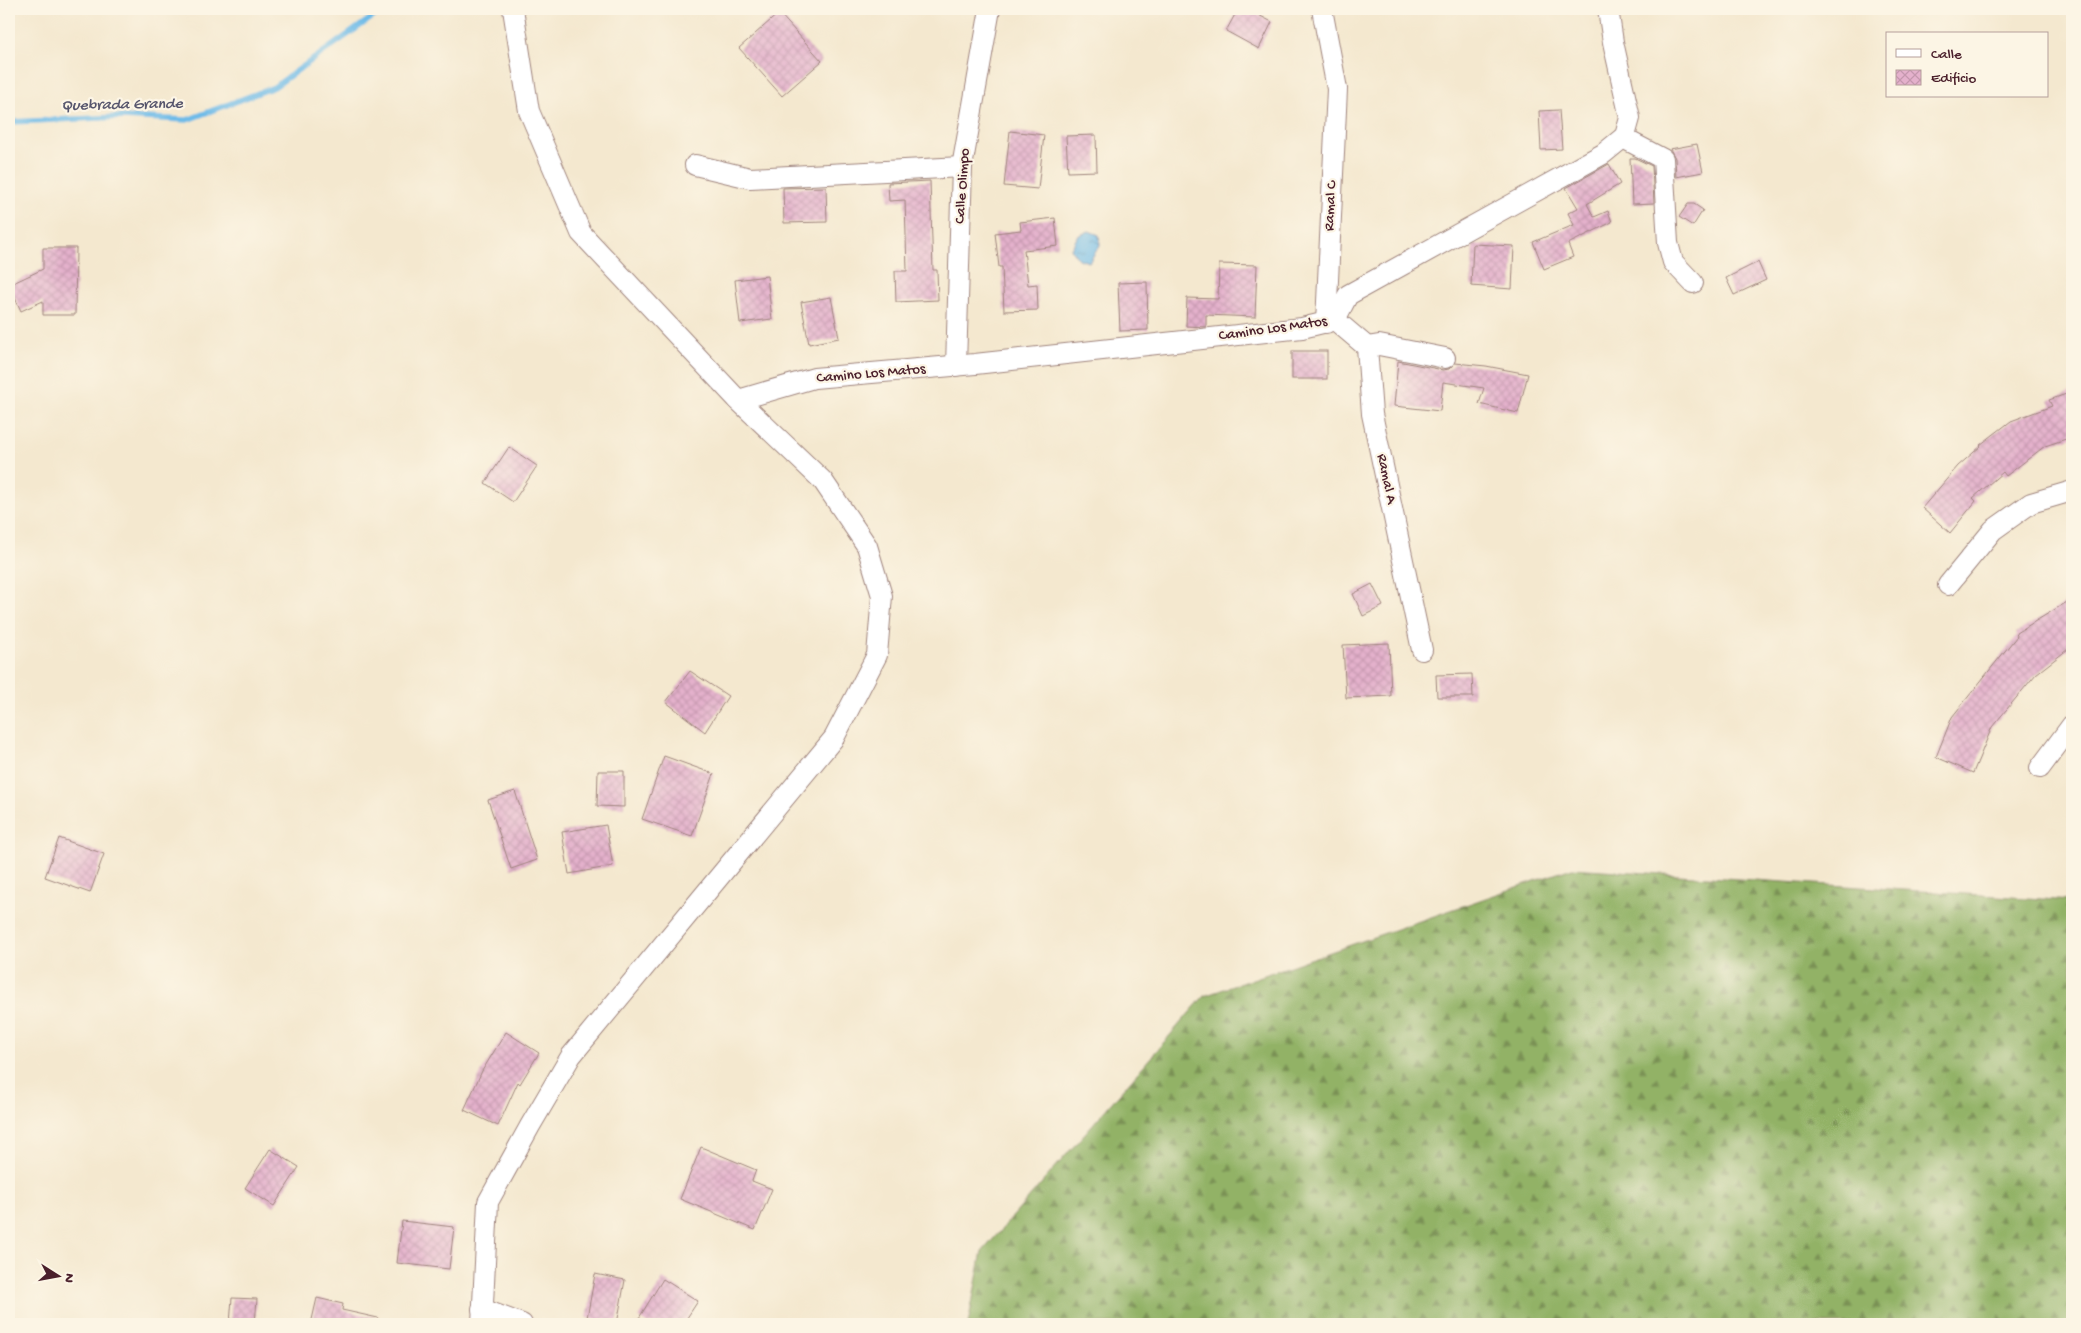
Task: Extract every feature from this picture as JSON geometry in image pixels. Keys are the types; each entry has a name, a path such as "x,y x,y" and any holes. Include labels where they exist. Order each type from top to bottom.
{"street":[{"path":"513,9 529,111 581,233 738,400 823,481 867,546 882,596 877,655 834,738 571,1056 488,1202 482,1317 522,1324"},
{"name":"Calle Olimpo","path":"956,366 962,167 990,9"},
{"name":"Ramal C","path":"1322,9 1337,89 1330,322"},
{"path":"1608,9 1613,42 1630,118 1624,138 1663,159 1668,243 1673,262 1693,283"},
{"name":"Camino Los Matos","path":"738,400 814,378 956,366 1302,328 1330,322 1348,295 1603,154 1624,138"},
{"path":"695,166 750,178 962,167"},
{"path":"1330,322 1367,347 1379,346 1445,358"},
{"name":"Ramal A","path":"1367,347 1372,414 1422,650"},
{"path":"1948,586 1992,530 2031,503 2072,491"},
{"path":"2040,768 2072,725"}],"green space":[{"path":"1572,868 2072,901 2072,1324 968,1324 982,1252 1204,996"}],"water":[{"path":"1089,231 1099,235 1100,245 1089,262 1078,259 1071,249 1078,236"}],"building":[{"path":"1238,9 1247,9 1272,22 1259,49 1226,31"},
{"path":"779,13 822,61 782,96 739,48"},
{"path":"1559,110 1562,149 1541,150 1539,111"},
{"path":"1010,131 1044,135 1038,189 1004,186"},
{"path":"1096,135 1097,171 1068,172 1066,136"},
{"path":"1697,144 1703,172 1676,177 1675,158 1670,149"},
{"path":"1630,158 1635,158 1652,166 1654,203 1632,204"},
{"path":"1609,164 1620,184 1587,204 1594,217 1608,211 1612,222 1568,244 1573,257 1544,269 1533,242 1574,225 1568,213 1578,208 1566,188"},
{"path":"930,181 933,270 937,270 938,300 896,302 895,271 907,271 905,200 889,201 888,183"},
{"path":"826,187 827,222 784,223 783,188"},
{"path":"1688,204 1694,204 1703,210 1693,226 1679,217"},
{"path":"1055,218 1058,246 1024,250 1028,285 1037,284 1038,310 1004,311 1002,267 999,267 995,233 1021,230 1020,222"},
{"path":"1473,244 1514,246 1512,289 1471,286"},
{"path":"43,248 76,248 75,315 43,315 43,301 21,311 9,285 43,269"},
{"path":"1758,262 1766,280 1734,295 1726,278"},
{"path":"1219,264 1257,265 1255,317 1206,315 1206,327 1186,326 1187,298 1218,299"},
{"path":"767,276 772,319 740,323 735,280"},
{"path":"1147,282 1148,330 1120,331 1118,283"},
{"path":"831,297 839,338 809,344 801,302"},
{"path":"1292,351 1327,351 1327,379 1292,379"},
{"path":"1398,361 1443,370 1449,369 1455,363 1486,366 1528,374 1518,413 1479,404 1484,388 1443,382 1440,411 1394,406"},
{"path":"2072,392 2072,437 2045,446 2006,476 2003,472 1973,498 1976,501 1950,533 1922,508 1958,466 1980,445 2011,421 2052,406 2049,400"},
{"path":"509,447 537,466 513,502 485,483"},
{"path":"1372,584 1383,606 1363,616 1353,594"},
{"path":"2072,599 2072,646 2036,674 1992,727 1973,773 1936,757 1952,717 2017,636 2016,633"},
{"path":"1389,643 1391,696 1346,698 1343,645"},
{"path":"690,671 728,696 705,732 666,702"},
{"path":"1472,674 1473,697 1437,697 1436,675"},
{"path":"664,756 714,774 692,836 642,819"},
{"path":"598,771 624,771 624,807 597,806"},
{"path":"515,791 537,860 511,869 488,800"},
{"path":"606,825 613,866 569,874 562,832"},
{"path":"59,838 104,854 90,893 45,877"},
{"path":"506,1032 539,1053 520,1084 518,1082 498,1126 464,1110 482,1071"},
{"path":"701,1147 756,1170 752,1181 772,1189 755,1230 680,1199"},
{"path":"270,1149 299,1167 274,1206 245,1188"},
{"path":"402,1221 454,1227 449,1269 397,1263"},
{"path":"595,1274 625,1280 617,1324 587,1318"},
{"path":"663,1279 698,1301 683,1324 648,1324 639,1318"},
{"path":"232,1298 257,1299 255,1324 230,1324"},
{"path":"317,1298 343,1304 342,1310 378,1318 378,1324 311,1324"}],"waterway":[{"name":"Quebrada Grande","path":"9,122 122,117 187,120 274,87 384,9"}]}
